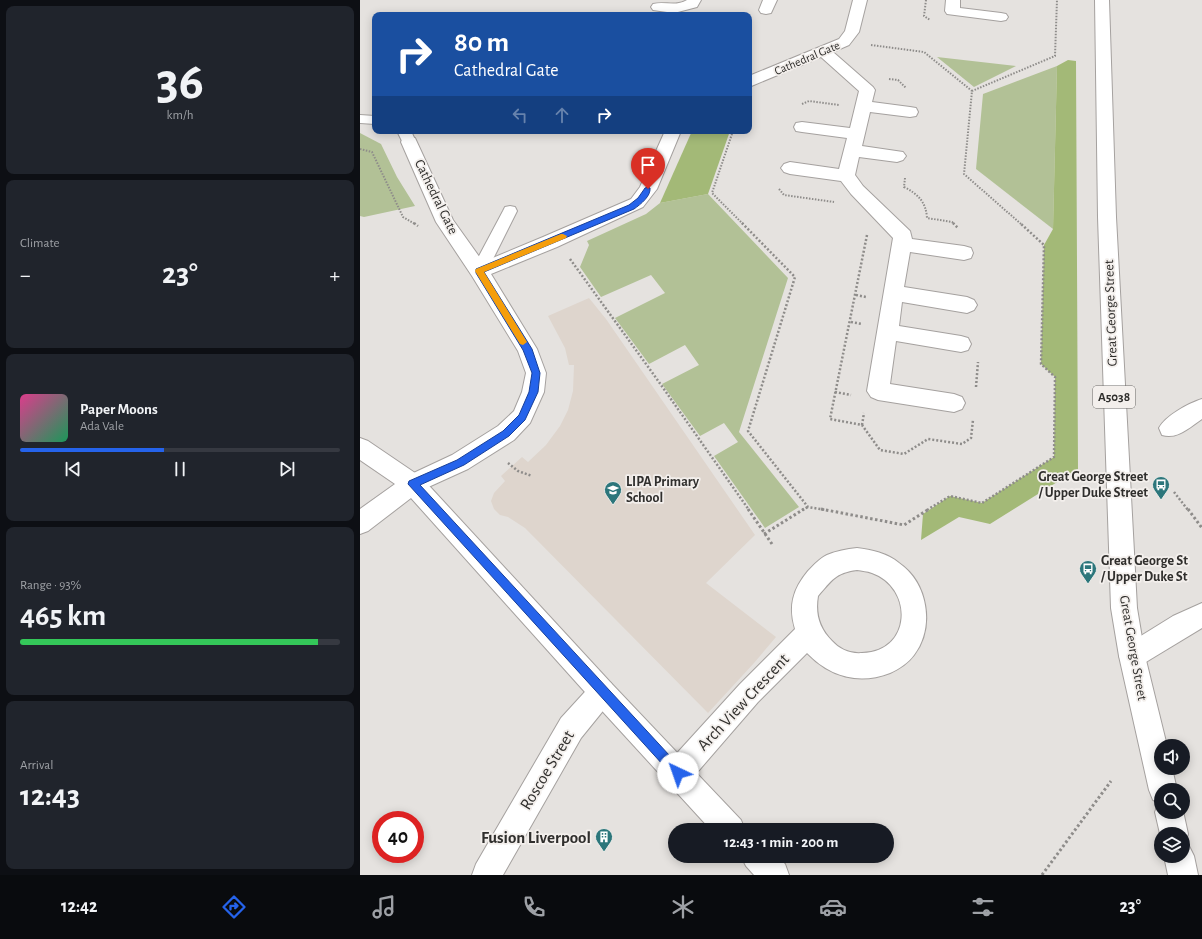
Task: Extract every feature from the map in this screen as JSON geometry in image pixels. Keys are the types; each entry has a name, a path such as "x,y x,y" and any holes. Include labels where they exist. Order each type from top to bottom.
{"street":[{"path":"658,7 674,9 692,4 694,0"},
{"name":"Cathedral Gate","path":"752,81 824,52 849,38 852,32 860,0"},
{"path":"953,0 952,11 1001,17"},
{"name":"Great George Street","path":"1102,0 1107,217 1124,608 1132,656 1161,783"},
{"path":"824,52 867,90 846,176"},
{"path":"863,106 910,112"},
{"path":"802,127 896,156"},
{"path":"479,271 550,242 637,203 648,189 672,134"},
{"name":"Cathedral Gate","path":"360,523 413,484 460,462 506,433 522,417 533,392 536,373 527,349 479,271 445,222 407,136"},
{"path":"790,168 846,176 857,190 903,236 878,391 954,404"},
{"path":"902,244 964,253"},
{"path":"894,293 967,305"},
{"path":"887,332 961,344"},
{"path":"1170,428 1202,408"},
{"path":"360,448 413,484 602,692 725,823"},
{"path":"857,559 875,562 890,570 904,582 912,599 915,616 912,634 903,648 889,660 872,666 852,666 835,660 820,648 809,632 804,616 808,590 825,570 840,562 857,559"},
{"path":"1132,656 1182,625 1202,615"},
{"name":"Arch View Crescent","path":"678,773 749,693 809,632"},
{"name":"Roscoe Street","path":"487,875 571,728 602,692"},
{"path":"763,863 774,875"},
{"path":"1180,863 1183,875"}],"lane":[{"path":"360,119 372,120"},
{"path":"479,271 510,211"}],"path":[{"path":"849,38 864,44 924,52 972,91"},
{"path":"360,149 372,152 403,217 422,228"},
{"path":"851,322 867,235 891,224"},
{"path":"569,258 654,375 772,544"},
{"path":"856,296 868,297"},
{"path":"508,462 518,471 532,476"},
{"path":"1174,492 1202,528"},
{"path":"764,534 808,507"},
{"path":"1042,875 1111,781"}],"shaded area":[{"name":"LIPA Primary School","path":"589,298 606,319 755,535 706,583 776,637 708,713 525,528 508,517 500,515 494,509 491,501 494,493 505,481 501,476 522,457 528,462 546,445 560,426 568,410 573,391 574,365 569,365 565,348 548,316"}],"green space":[{"path":"937,57 1016,66 974,87"},
{"path":"1068,60 1076,61 1078,469 990,524 959,517 921,540 923,514 950,496 982,503 1054,457 1055,377 1041,364 1044,245 1053,229 1057,66"},
{"path":"1057,66 1053,229 976,169 983,94"},
{"path":"360,133 381,144 397,177 415,206 364,217 360,216"},
{"path":"691,134 729,134 708,194 660,203"},
{"path":"708,194 788,278 739,432 799,507 765,528 714,456 738,442 724,423 700,436 662,384 699,365 685,345 649,364 615,318 665,293 651,275 601,297 580,267 589,245 587,241 646,214 660,203"}],"slow traffic":[{"path":"523,342 479,271 563,236"}],"place":[{"name":"Great George Street / Upper Duke Street","path":"1161,500"},
{"name":"LIPA Primary School","path":"613,505"},
{"name":"Great George St / Upper Duke St","path":"1088,584"},
{"name":"Fusion Liverpool","path":"604,852"}],"route":[{"path":"648,189 641,200 632,207 479,271 527,349 536,373 533,392 522,417 506,433 460,462 413,484 602,692 678,773"}]}
